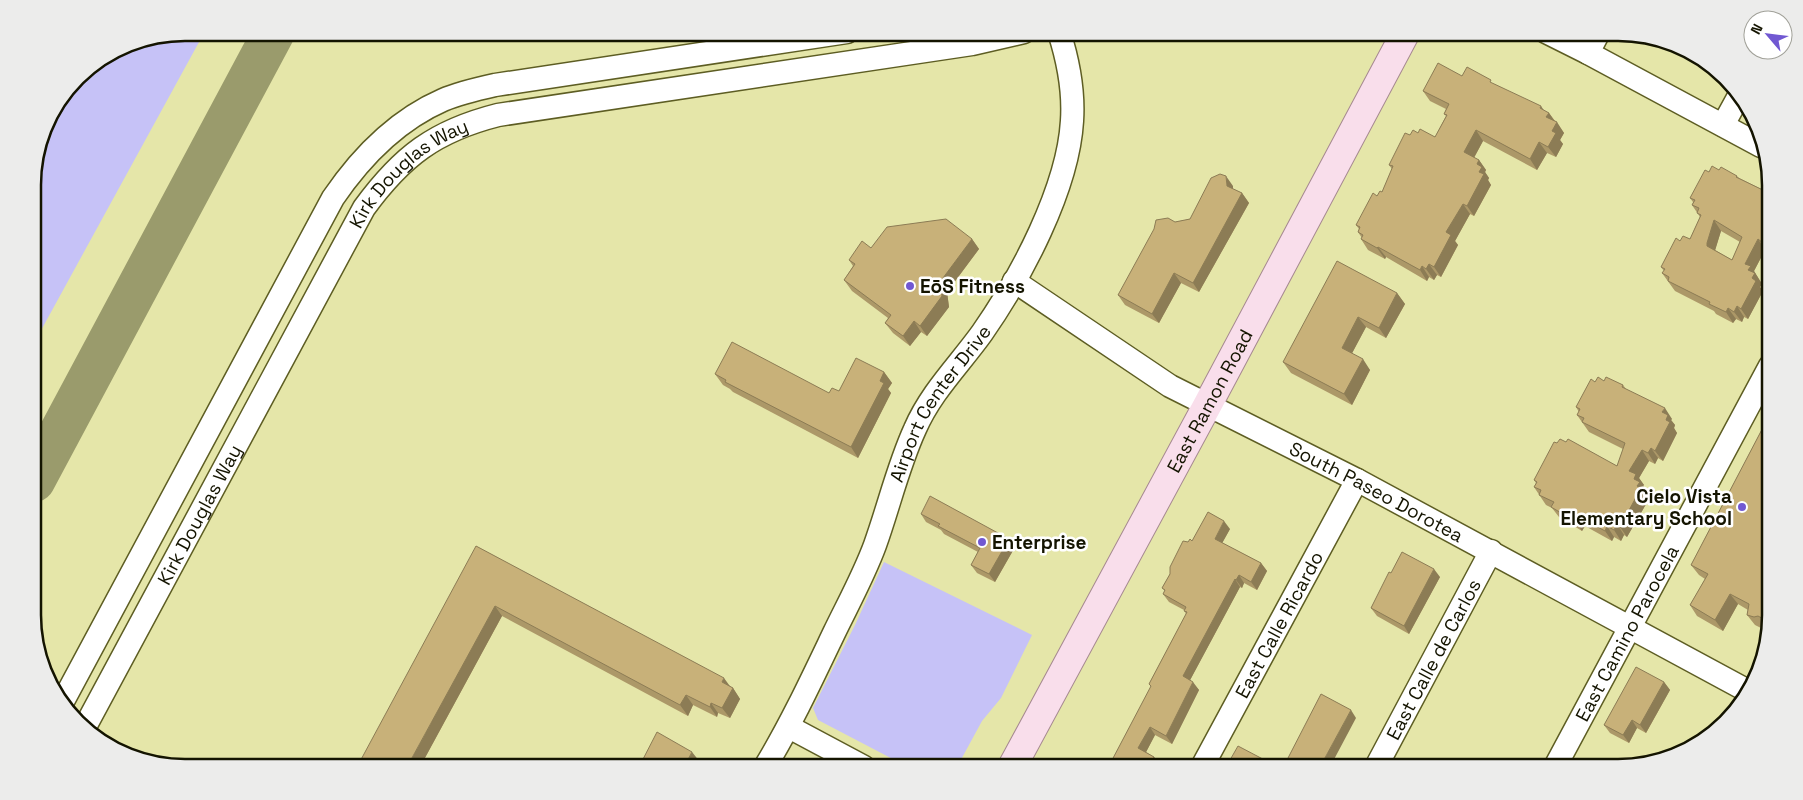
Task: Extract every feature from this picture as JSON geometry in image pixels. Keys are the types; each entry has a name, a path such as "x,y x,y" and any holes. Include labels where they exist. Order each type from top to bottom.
{"main road":[{"name":"East Ramon Road","path":"1017,758 1401,41"}],"street":[{"name":"Kirk Douglas Way","path":"66,696 333,198 362,159 380,141 422,111 444,100 494,85 786,41"},
{"name":"Kirk Douglas Way","path":"88,721 364,208 398,166 419,149 473,122 498,115 985,41"},
{"name":"Airport Center Drive","path":"770,759 789,727 871,554 915,429 933,396 982,333 1014,282 1040,232 1066,157 1072,121 1070,83 1062,41"},
{"path":"1564,41 1755,143"},
{"path":"1588,53 1594,41"},
{"path":"1724,125 1736,102"},
{"name":"South Paseo Dorotea","path":"1014,282 1170,386 1357,480 1742,688"},
{"name":"East Camino Parocela","path":"1560,758 1762,381"},
{"name":"East Calle Ricardo","path":"1207,758 1357,480"},
{"name":"East Calle de Carlos","path":"1381,758 1491,551"},
{"path":"789,727 848,759"}],"shaded area":[{"path":"200,41 42,329 42,166 52,130 60,113 71,97 90,77 113,60 130,52 166,42"},
{"path":"884,562 1032,635 1001,698 982,721 962,758 892,759 818,720 813,708"}],"building":[{"path":"1438,63 1462,76 1467,67 1491,80 1490,82 1541,106 1540,108 1549,113 1546,117 1557,122 1552,131 1556,133 1548,147 1539,142 1530,159 1476,130 1464,152 1479,160 1477,164 1482,167 1479,172 1484,174 1467,206 1463,204 1446,232 1451,235 1434,267 1429,264 1426,269 1422,266 1420,270 1361,239 1363,235 1358,232 1360,227 1356,225 1373,193 1377,196 1380,191 1382,192 1393,166 1389,165 1405,133 1410,135 1413,130 1418,133 1420,129 1435,137 1447,115 1444,114 1449,104 1423,91"},
{"path":"1712,166 1719,170 1721,167 1736,177 1762,190 1762,242 1758,239 1745,264 1751,266 1748,270 1755,273 1752,278 1756,281 1741,309 1737,306 1734,312 1728,308 1726,312 1709,304 1710,302 1668,281 1669,277 1662,273 1665,269 1661,267 1676,238 1680,241 1683,236 1690,239 1701,215 1697,213 1699,208 1692,205 1695,200 1690,198 1705,170 1709,172","holes":["1714,220 1742,237 1732,260 1707,246"]},
{"path":"1220,174 1226,176 1227,186 1242,193 1193,283 1174,273 1152,314 1118,295 1154,229 1156,220 1168,218 1175,222 1190,219 1211,178"},
{"name":"EōS Fitness","path":"946,219 972,239 940,282 942,296 920,326 914,321 903,336 885,323 891,315 844,280 855,264 849,260 862,241 871,248 887,227"},
{"path":"1337,261 1397,293 1379,328 1358,317 1342,348 1363,359 1344,394 1283,362"},
{"path":"732,342 829,393 832,388 839,391 856,358 884,372 880,381 884,383 851,447 725,382 726,380 715,374"},
{"path":"1598,377 1604,381 1606,377 1665,408 1662,412 1668,415 1666,420 1670,422 1655,451 1651,448 1648,453 1642,450 1629,471 1636,474 1634,479 1640,482 1637,486 1641,488 1620,527 1617,524 1614,530 1607,526 1605,531 1578,516 1575,521 1551,507 1554,502 1539,495 1541,490 1534,487 1537,482 1534,480 1554,442 1557,443 1560,439 1566,442 1568,439 1617,466 1625,443 1582,422 1584,418 1577,415 1580,409 1576,407 1591,379 1595,382"},
{"path":"1762,429 1762,618 1747,615 1749,604 1730,594 1715,620 1690,605 1708,574 1691,565"},
{"path":"930,496 1009,539 989,574 971,565 980,548 938,526 940,524 921,514"},
{"path":"1208,512 1224,521 1215,539 1261,563 1251,582 1239,575 1235,579 1183,676 1193,682 1166,736 1150,727 1138,748 1153,758 1113,758 1187,612 1184,611 1186,607 1163,594 1165,590 1162,588 1170,574 1170,567 1183,541 1188,542 1190,539 1192,541"},
{"path":"476,546 724,678 722,682 733,688 722,708 711,703 710,707 686,695 680,705 495,606 411,759 361,759"},
{"path":"1402,552 1434,569 1404,626 1371,608 1389,572 1391,573"},
{"path":"1636,667 1664,682 1640,725 1632,720 1623,735 1604,725"},
{"path":"1321,694 1351,710 1325,758 1288,758"},
{"path":"657,732 692,752 688,759 643,759"},
{"path":"1238,746 1261,758 1231,758"}],"taxiway":[{"path":"41,467 269,41"}],"place":[{"name":"EōS Fitness","path":"910,286"},
{"name":"Cielo Vista Elementary School","path":"1742,507"},
{"name":"Enterprise","path":"982,542"}]}
